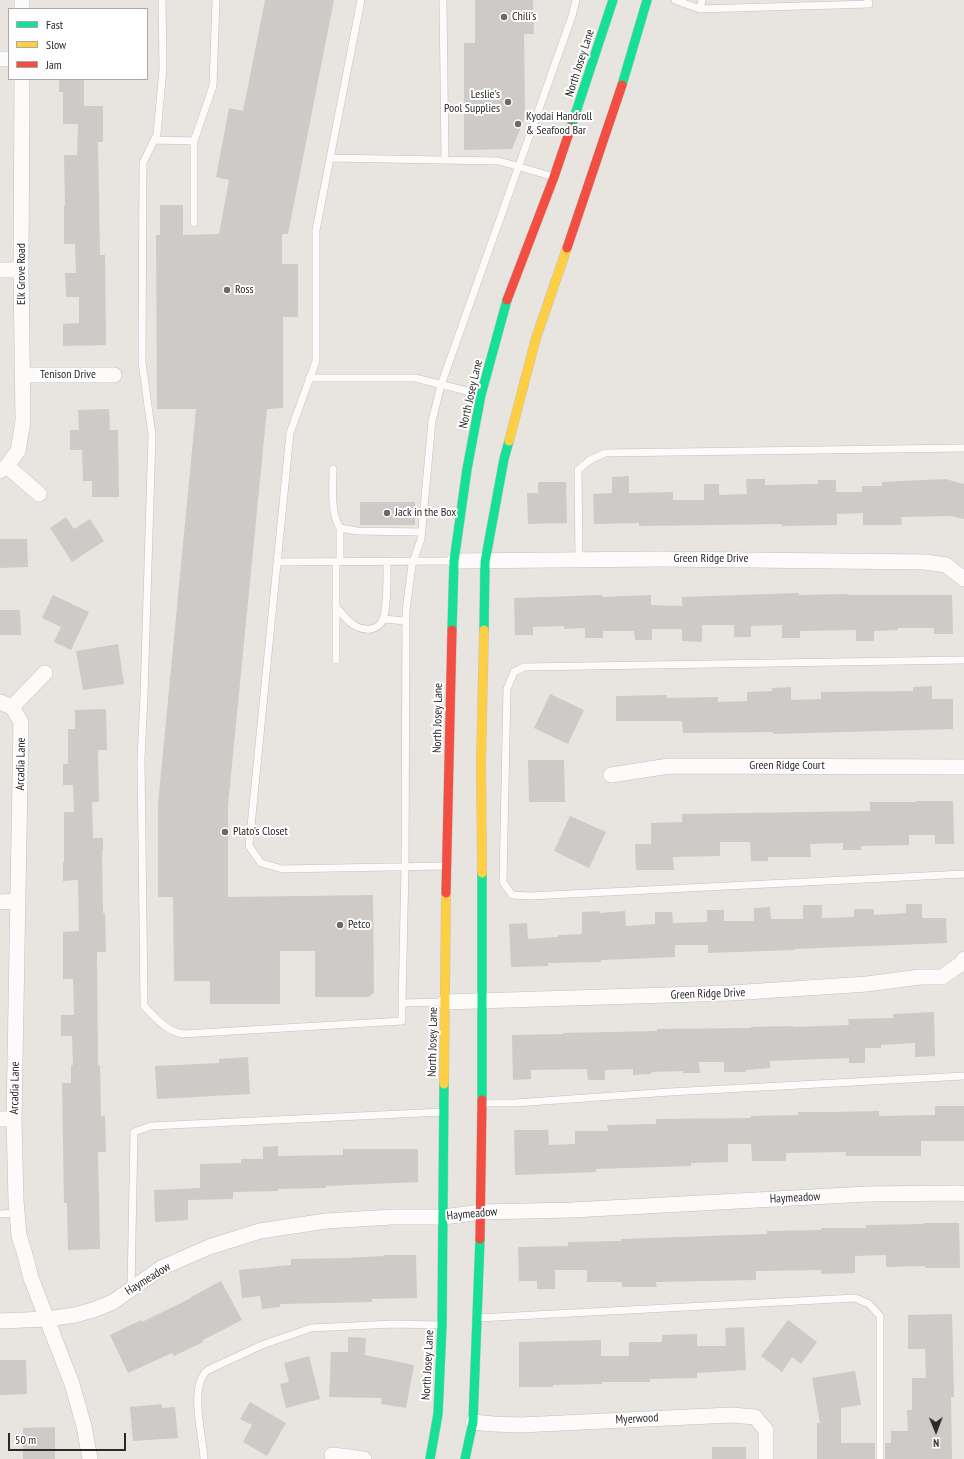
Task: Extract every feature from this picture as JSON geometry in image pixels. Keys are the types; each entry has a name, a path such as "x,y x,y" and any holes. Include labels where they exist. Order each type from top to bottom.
{"main road":[{"name":"North Josey Lane","path":"430,1459 438,1414 442,1325 446,866 454,561 467,469 481,395 507,301 554,177 613,0"},
{"path":"465,1459 474,1422 481,1212 483,1001 481,763 485,562 504,459 536,338 627,69 647,0"}],"street":[{"name":"Elk Grove Road","path":"22,80 21,270 23,421 18,451 4,468 39,494"},
{"path":"0,270 21,270"},
{"name":"Tenison Drive","path":"22,375 114,374"},
{"name":"Green Ridge Drive","path":"454,561 485,562 668,559 925,562 946,565 964,579"},
{"name":"Arcadia Lane","path":"45,673 6,704 22,722 17,902 7,1119 19,1235 26,1255 30,1278 72,1384 84,1426 90,1459"},
{"name":"Green Ridge Court","path":"611,775 669,766 964,767"},
{"path":"0,902 17,902"},
{"name":"Green Ridge Drive","path":"445,1002 731,993 867,984 920,977 942,977 962,963 964,959"},
{"name":"Haymeadow","path":"0,1321 75,1315 94,1310 113,1302 161,1268 210,1247 260,1231 326,1221 392,1217 443,1217 481,1212 572,1210 867,1194 961,1192 964,1194"},
{"name":"Myerwood","path":"474,1422 520,1425 731,1415 755,1417 766,1430 766,1459"},
{"path":"332,1455 364,1459"}],"lane":[{"path":"162,0 164,69 157,134 143,163 142,362 152,434 141,759 144,1006 160,1023 174,1032 183,1034 402,1021 405,867 406,611 414,562 421,539 432,421 440,385 572,16 576,0"},
{"path":"194,223 194,141 213,86 216,0"},
{"path":"361,0 316,230 316,360 290,433 249,846 261,862 282,869 446,866"},
{"path":"443,0 445,160"},
{"path":"675,0 700,9 868,4 868,0"},
{"path":"700,9 702,0"},
{"path":"154,140 194,141"},
{"path":"330,158 499,161 554,177"},
{"path":"309,378 414,378 481,395"},
{"path":"579,560 578,470 590,460 606,453 964,448"},
{"path":"333,469 334,514 340,528 336,607 336,660"},
{"path":"340,528 421,532"},
{"path":"277,562 454,561"},
{"path":"336,607 352,624 362,629 376,628 383,619 385,610 387,562"},
{"path":"383,619 406,620"},
{"path":"964,660 524,667 514,672 507,689 503,882 512,895 530,896 964,874"},
{"path":"402,1003 445,1002"},
{"path":"482,1103 515,1103 670,1092 964,1076"},
{"path":"131,1290 134,1132 151,1126 444,1112"},
{"path":"0,1214 17,1213"},
{"path":"478,1318 855,1298 869,1304 880,1316 880,1459"},
{"path":"204,1459 197,1400 199,1382 204,1373 208,1370 262,1345 311,1328 400,1324 442,1325"}],"building":[{"path":"265,0 334,0 288,234 282,234 282,264 298,264 298,317 283,317 283,408 267,409 228,805 228,897 373,895 374,993 368,997 315,997 315,951 280,951 280,1004 210,1004 210,981 174,981 173,897 158,897 158,804 196,409 157,409 156,235 160,235 160,205 183,205 183,235 219,234 229,180 216,177 229,108 243,111"},
{"path":"475,0 533,0 534,34 524,34 525,117 512,149 464,150 464,43 475,43"},
{"path":"59,80 84,80 84,106 103,106 103,142 98,142 100,255 105,255 106,345 63,346 63,324 79,323 79,297 66,297 65,273 76,273 75,244 64,244 64,155 77,155 78,124 63,124 63,92 59,92"},
{"path":"109,409 110,430 118,430 119,497 92,497 92,481 83,481 82,450 70,450 70,430 79,430 78,410"},
{"path":"629,476 629,493 673,492 673,500 704,500 704,484 719,484 719,495 747,494 746,479 765,479 765,485 818,484 818,480 836,480 836,492 862,492 862,486 882,486 882,482 945,479 964,484 964,519 951,516 901,517 902,525 863,525 863,513 837,514 837,525 782,526 782,524 639,526 639,523 594,524 593,494 612,493 612,477"},
{"path":"538,482 566,482 567,523 528,524 527,493 538,493"},
{"name":"Jack in the Box","path":"360,502 415,502 415,525 360,525"},
{"path":"66,517 74,529 90,519 104,541 72,562 50,528"},
{"path":"0,539 27,539 28,567 0,568"},
{"path":"799,593 799,595 952,595 953,634 934,634 934,628 898,628 898,630 874,631 874,641 856,641 856,630 800,631 800,638 782,638 782,625 751,626 751,637 734,637 734,625 702,625 702,642 682,641 682,629 652,629 652,640 635,640 634,631 603,631 603,638 585,638 585,628 564,629 564,626 533,627 533,635 515,635 514,598 651,595 651,605 682,606 682,597"},
{"path":"53,595 89,612 71,650 54,642 61,627 42,618"},
{"path":"0,610 20,610 21,635 0,635"},
{"path":"118,644 124,684 83,690 76,651"},
{"path":"932,686 932,699 953,699 953,729 773,734 773,732 683,733 682,721 616,721 616,696 667,695 667,698 718,697 718,702 747,701 747,692 772,691 772,688 791,687 791,700 821,699 821,692 913,691 913,687"},
{"path":"550,694 584,710 568,744 534,728"},
{"path":"106,709 107,750 98,750 99,802 92,802 93,838 103,838 103,913 105,913 106,952 97,952 98,1065 100,1065 101,1116 105,1116 106,1152 98,1152 100,1249 68,1250 67,1203 64,1203 62,1083 71,1083 71,1065 73,1065 72,1036 61,1036 61,1015 74,1015 73,979 63,979 63,932 79,931 78,880 63,881 64,812 74,812 73,785 63,785 63,764 68,764 68,729 75,729 75,710"},
{"path":"528,760 564,760 565,802 529,802"},
{"path":"953,801 954,844 935,844 935,835 909,835 909,845 861,846 861,850 843,850 843,843 810,844 811,857 768,857 768,861 751,861 750,842 720,842 720,856 673,857 674,870 636,870 635,844 651,844 651,823 682,822 682,814 870,811 870,802"},
{"path":"570,816 606,832 589,868 554,851"},
{"path":"906,904 922,904 922,918 946,918 947,943 708,953 708,945 675,945 675,957 601,960 601,962 548,963 548,966 511,967 509,924 527,923 528,939 558,937 558,935 582,934 582,912 600,911 600,913 625,911 626,926 655,924 655,912 672,912 673,923 707,922 707,910 724,910 724,921 754,921 754,908 770,907 771,919 803,919 803,905 822,905 822,918 854,917 854,909 874,909 874,915 906,913"},
{"path":"934,1012 935,1056 915,1057 915,1043 881,1045 881,1048 865,1048 865,1063 849,1063 849,1058 770,1061 770,1068 746,1070 746,1072 724,1072 724,1062 699,1062 700,1073 683,1073 683,1071 651,1072 652,1074 633,1075 633,1069 605,1070 605,1080 588,1080 587,1069 531,1070 531,1079 513,1080 512,1035 657,1031 657,1029 849,1025 848,1019 893,1018 893,1014"},
{"path":"248,1057 250,1094 157,1099 155,1066 219,1063 219,1059"},
{"path":"935,1106 964,1106 964,1141 921,1141 921,1156 846,1156 846,1152 786,1153 786,1161 752,1161 751,1144 728,1144 728,1162 691,1163 691,1166 596,1169 596,1172 515,1175 514,1130 548,1130 549,1145 575,1144 575,1131 608,1131 607,1125 656,1124 656,1119 751,1118 751,1116 798,1115 798,1112 879,1111 879,1116 935,1115"},
{"path":"278,1146 278,1156 343,1155 343,1149 418,1149 418,1182 326,1186 326,1188 278,1189 278,1191 233,1192 233,1199 188,1200 188,1220 155,1222 154,1190 200,1188 200,1164 241,1163 241,1159 263,1159 263,1147"},
{"path":"959,1223 960,1268 925,1268 925,1266 886,1267 886,1255 855,1256 855,1273 821,1274 821,1270 756,1271 756,1280 656,1282 657,1287 622,1287 622,1282 587,1282 587,1270 555,1270 555,1289 537,1289 537,1281 519,1281 518,1247 568,1246 568,1242 767,1234 767,1231 821,1230 821,1228 866,1228 866,1225"},
{"path":"384,1255 416,1255 417,1298 372,1299 372,1302 280,1304 280,1307 262,1309 260,1296 242,1298 239,1270 291,1265 291,1259 345,1258"},
{"path":"221,1281 242,1320 174,1356 172,1353 128,1373 110,1335 141,1320 142,1322 191,1298"},
{"path":"952,1314 954,1397 951,1397 952,1459 885,1459 885,1443 891,1443 891,1431 908,1431 907,1410 912,1410 912,1378 926,1378 925,1349 908,1349 908,1315"},
{"path":"788,1320 817,1342 801,1364 792,1357 782,1372 761,1356"},
{"path":"744,1327 746,1370 697,1373 697,1378 650,1379 650,1382 602,1382 602,1384 553,1385 553,1387 519,1387 519,1342 601,1340 601,1356 629,1356 629,1342 662,1342 662,1335 697,1334 697,1346 726,1346 725,1328"},
{"path":"348,1337 366,1338 365,1355 414,1365 406,1408 381,1404 382,1398 329,1397 331,1352 348,1352"},
{"path":"309,1356 320,1399 286,1408 280,1384 289,1382 284,1363"},
{"path":"0,1360 26,1360 27,1394 0,1395"},
{"path":"855,1371 861,1405 841,1408 841,1443 875,1443 875,1459 817,1459 817,1423 820,1423 812,1378"},
{"path":"250,1402 286,1423 267,1456 243,1442 252,1425 240,1419"},
{"path":"162,1404 162,1408 175,1407 178,1438 133,1441 130,1407"},
{"path":"55,1427 55,1459 23,1459 23,1428"},
{"path":"712,1447 746,1447 746,1459 712,1459"}],"traffic: fast":[{"path":"571,127 613,0"},
{"path":"622,85 647,0"},
{"path":"452,630 454,561 467,469 481,395 507,300"},
{"path":"484,630 485,562 504,459 509,441"},
{"path":"482,873 482,1100"},
{"path":"430,1459 438,1414 442,1325 444,1084"},
{"path":"465,1459 473,1422 480,1239"}],"traffic: slow":[{"path":"509,441 536,338 567,248"},
{"path":"482,873 481,763 484,630"},
{"path":"444,1084 446,893"}],"traffic: jam":[{"path":"567,248 622,85"},
{"path":"507,300 554,177 571,127"},
{"path":"446,893 452,630"},
{"path":"480,1239 482,1100"}],"place":[{"name":"Chili's","path":"504,17"},
{"name":"Leslie's Pool Supplies","path":"508,102"},
{"name":"Kyodai Handroll & Seafood Bar","path":"518,124"},
{"name":"Ross","path":"227,290"},
{"name":"Jack in the Box","path":"387,513"},
{"name":"Plato's Closet","path":"225,832"},
{"name":"Petco","path":"340,925"}]}
